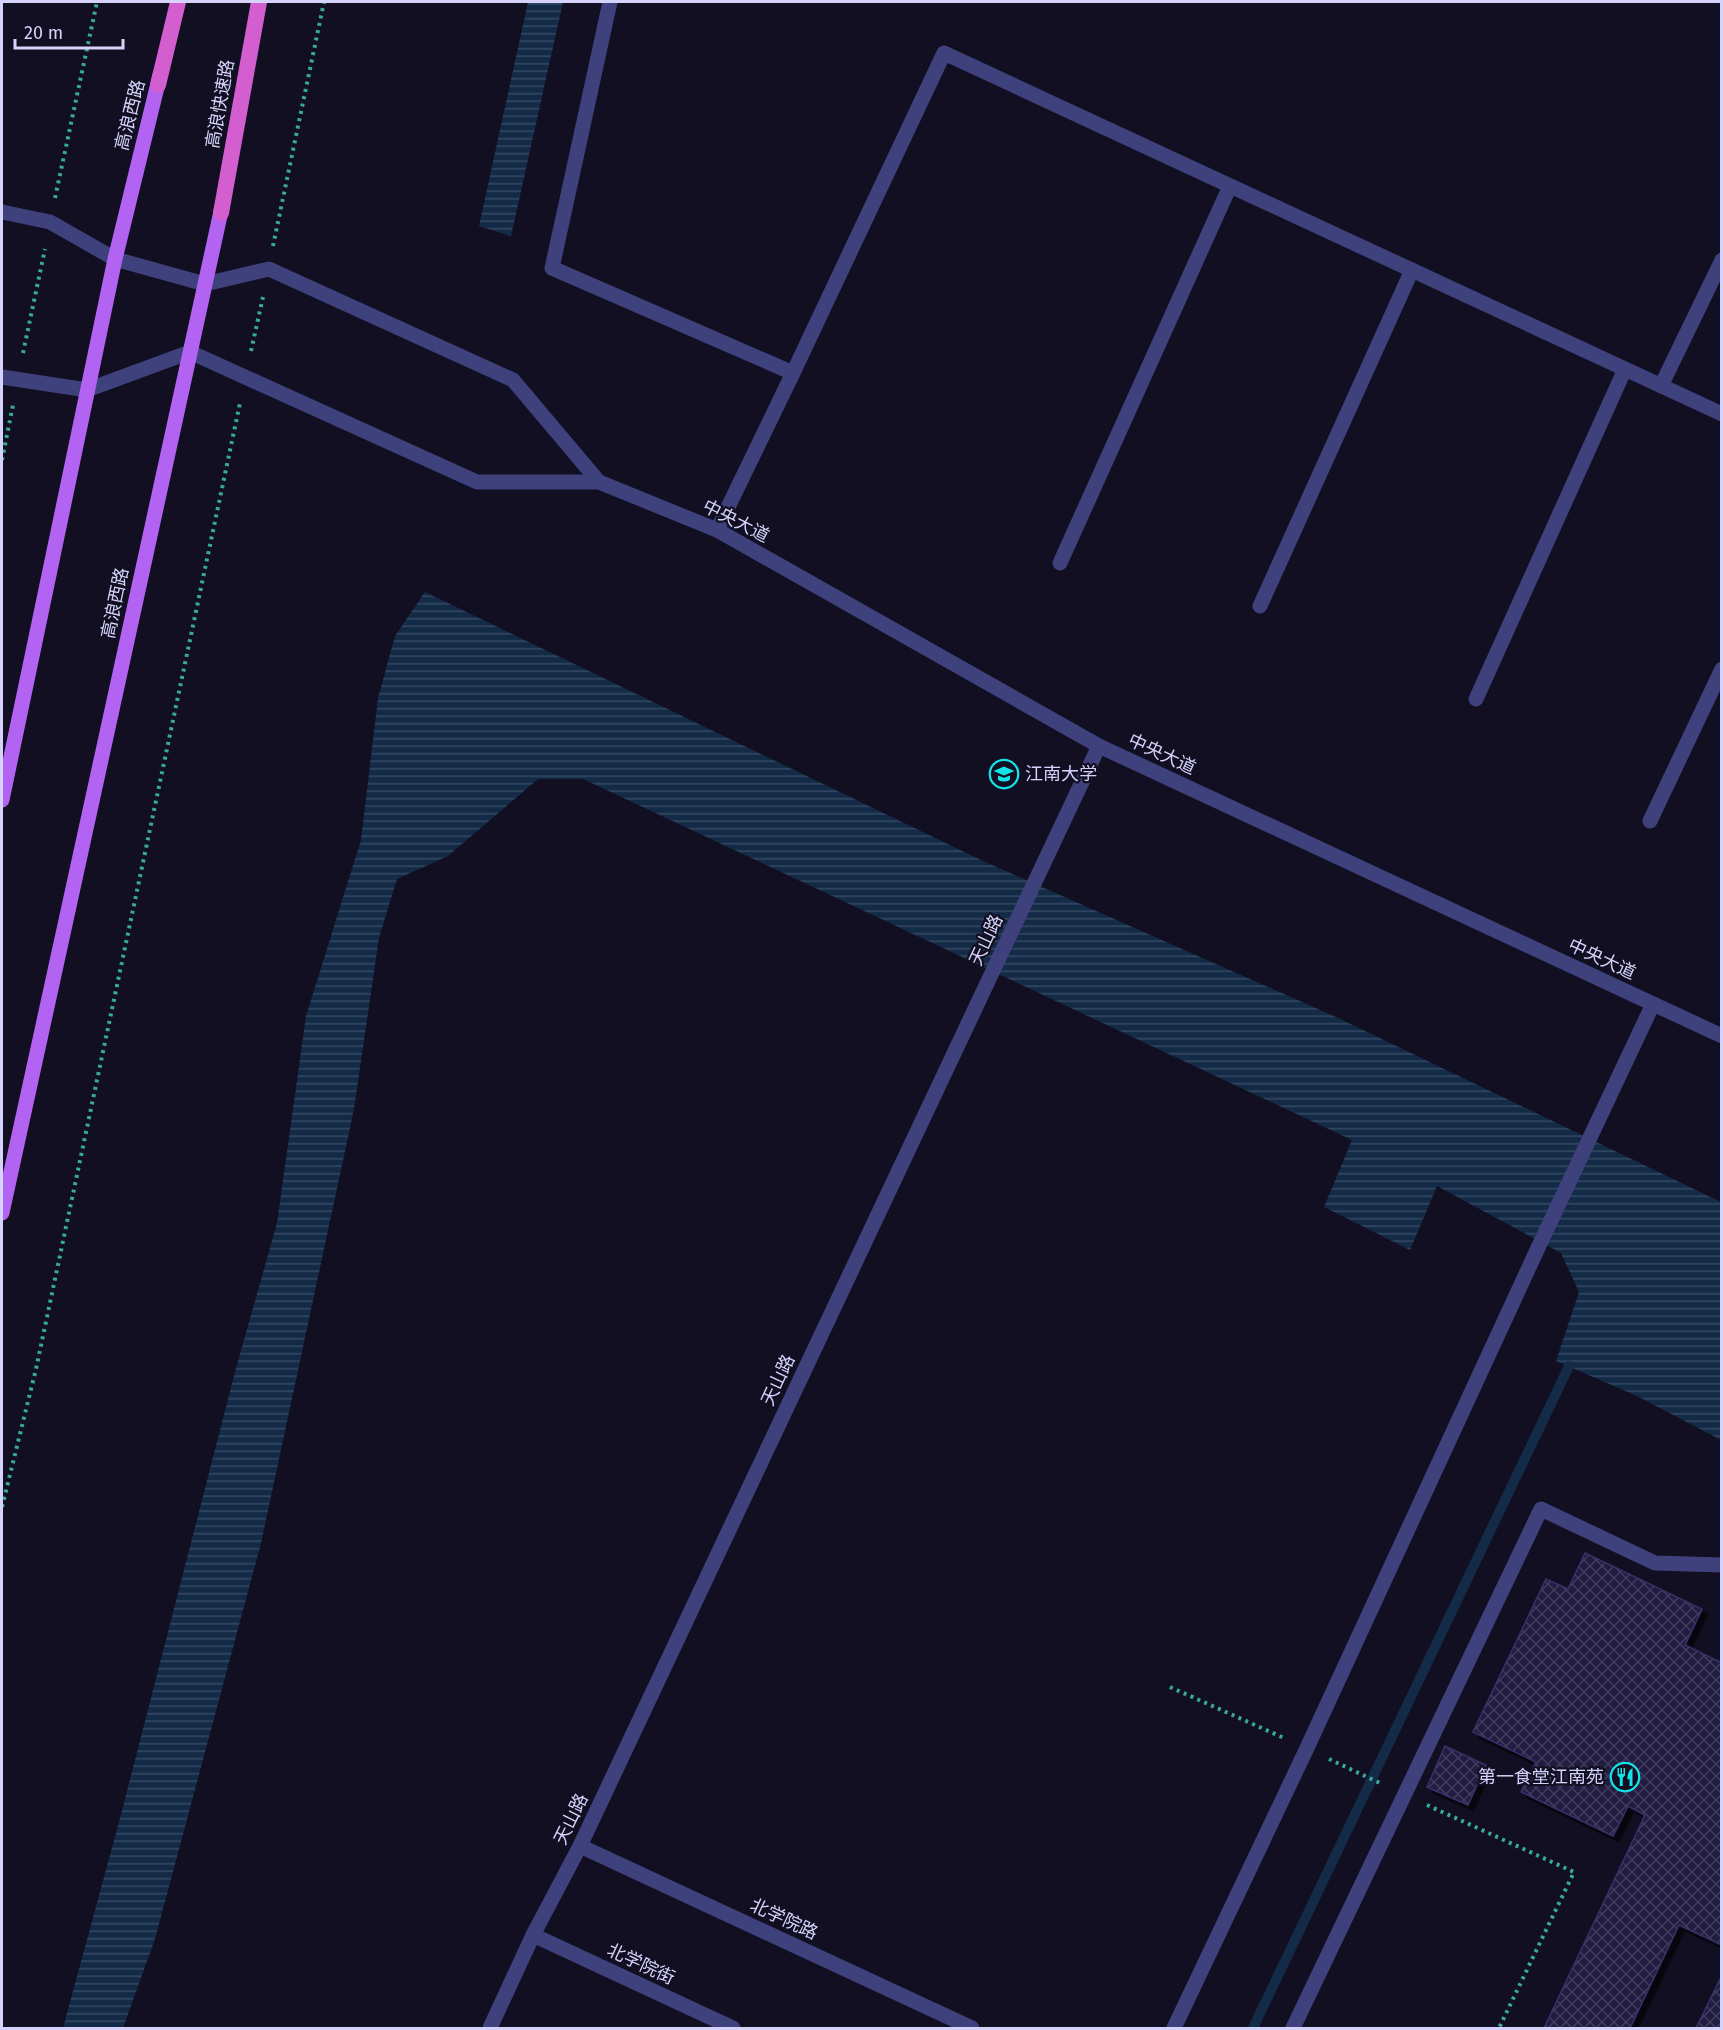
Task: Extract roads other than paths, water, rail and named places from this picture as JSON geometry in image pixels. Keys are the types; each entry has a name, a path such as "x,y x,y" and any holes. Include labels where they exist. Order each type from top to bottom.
{"highway":[{"path":"158,85 177,2"},
{"name":"高浪快速路","path":"220,213 259,2"}],"main road":[{"name":"高浪西路","path":"2,1213 205,284 264,2"},
{"name":"高浪西路","path":"2,800 115,259 158,85"}],"street":[{"path":"610,2 552,268 793,373"},
{"path":"717,530 944,53 1722,414"},
{"path":"1060,563 1230,186"},
{"path":"2,212 50,222 115,259 205,284 269,269 513,380 599,482"},
{"path":"1661,386 1722,260"},
{"path":"1260,606 1412,270"},
{"path":"2,376 87,390 190,352 477,482 599,482"},
{"path":"1476,699 1625,369"},
{"name":"中央大道","path":"599,482 717,530 1099,746 1722,1036"},
{"path":"1650,821 1722,669"},
{"name":"天山路","path":"490,2028 533,1935 580,1846 1099,746"},
{"path":"1174,2028 1653,1004"},
{"path":"1293,2028 1541,1509 1655,1563 1722,1565"},
{"name":"北学院路","path":"580,1846 972,2028"},
{"name":"北学院街","path":"533,1935 733,2028"}],"water":[{"path":"528,2 563,2 511,236 479,226"},
{"path":"425,592 983,861 1336,1017 1721,1202 1721,1440 1637,1396 1556,1361 1579,1292 1561,1253 1437,1186 1410,1250 1324,1207 1352,1140 583,779 538,779 448,856 397,879 379,938 354,1109 261,1543 155,1939 123,2028 63,2028 119,1822 235,1372 277,1223 306,1016 361,840 378,698 395,636"}],"waterway":[{"path":"1253,2028 1569,1366"}],"place":[{"name":"江南大学","path":"1004,774"},
{"name":"第一食堂江南苑","path":"1625,1777"}]}
